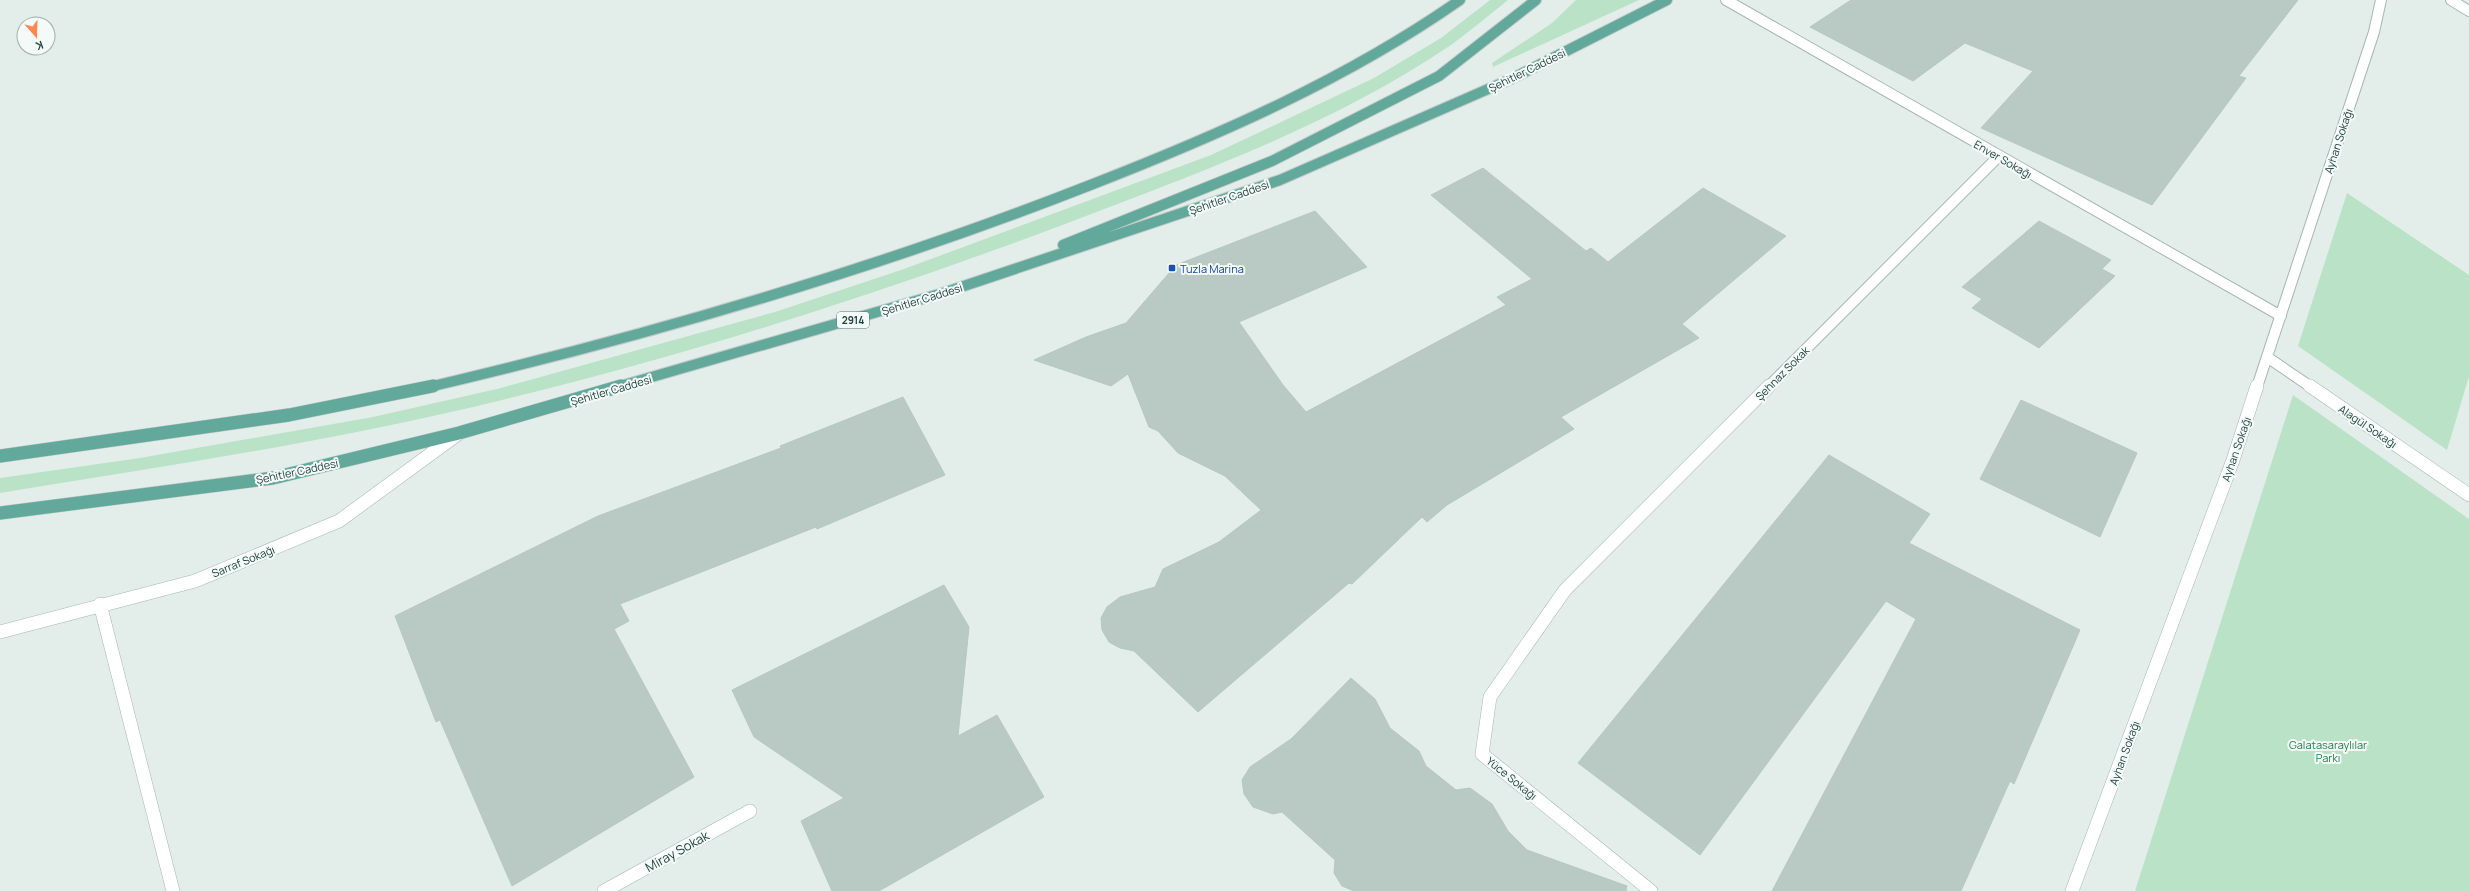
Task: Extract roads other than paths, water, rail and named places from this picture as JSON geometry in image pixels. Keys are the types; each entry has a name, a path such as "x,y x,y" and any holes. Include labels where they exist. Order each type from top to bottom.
{"main road":[{"path":"0,456 159,434 332,407 493,372 658,329 803,288 1044,204 1264,113 1357,67 1422,28 1460,0"},
{"path":"943,293 1272,161 1439,76 1536,0"},
{"name":"Şehitler Caddesi","path":"0,513 273,478 459,433 943,293 1280,180 1511,79 1667,0"}],"street":[{"name":"Enver Sokağı","path":"1726,0 2281,316"},
{"name":"Ayhan Sokağı","path":"2072,891 2230,468 2374,32 2382,0"},
{"path":"2451,0 2469,10"},
{"name":"Şehnaz Sokak","path":"1565,590 1999,156"},
{"name":"Alagül Sokağı","path":"2267,357 2469,495"},
{"name":"Sarraf Sokağı","path":"0,632 100,604 195,580 338,521 459,433"},
{"name":"Yüce Sokağı","path":"1565,590 1490,697 1482,754 1651,891"},
{"path":"100,604 174,891"},
{"name":"Miray Sokak","path":"604,891 750,811"}],"place":[{"name":"Tuzla Marina","path":"1172,268"}],"park label":[{"name":"Galatasaraylılar Parkı","path":"2328,750"}]}
